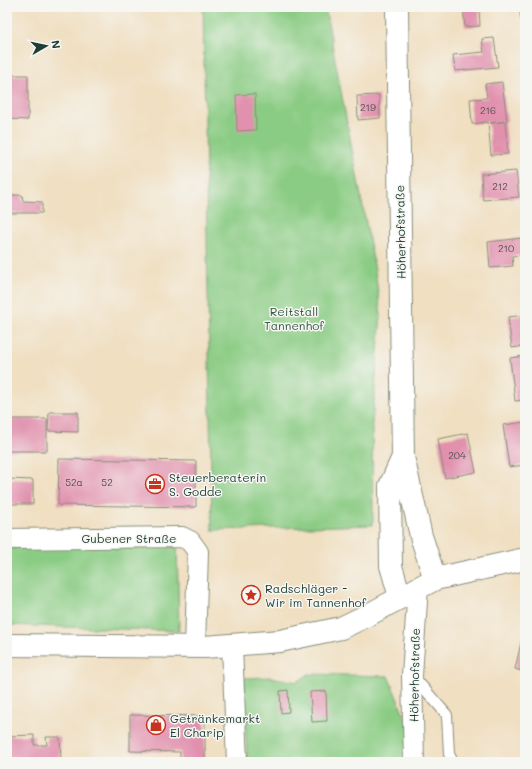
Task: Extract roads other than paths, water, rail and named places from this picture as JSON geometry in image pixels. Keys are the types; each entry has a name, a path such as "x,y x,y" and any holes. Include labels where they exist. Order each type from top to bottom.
{"street":[{"name":"Höherhofstraße","path":"397,7 403,457 421,536 412,675 414,762"},
{"name":"Höherhofstraße","path":"403,457 390,486 391,566 418,588"},
{"name":"Gubener Straße","path":"7,540 182,537 190,541 198,552 195,647"},
{"path":"7,646 195,647 232,646 280,641 341,628 418,588 525,559"},
{"path":"232,646 237,762"}],"lane":[{"path":"412,675 447,715 449,754 453,762"}],"railway":[{"path":"521,7 525,31"}],"place":[{"name":"Steuerberaterin S. Godde","path":"155,484"},
{"name":"Radschläger - Wir im Tannenhof","path":"251,595"},
{"name":"Getränkemarkt El Charip","path":"156,725"}],"park label":[{"name":"Reitstall Tannenhof","path":"294,318"}]}
